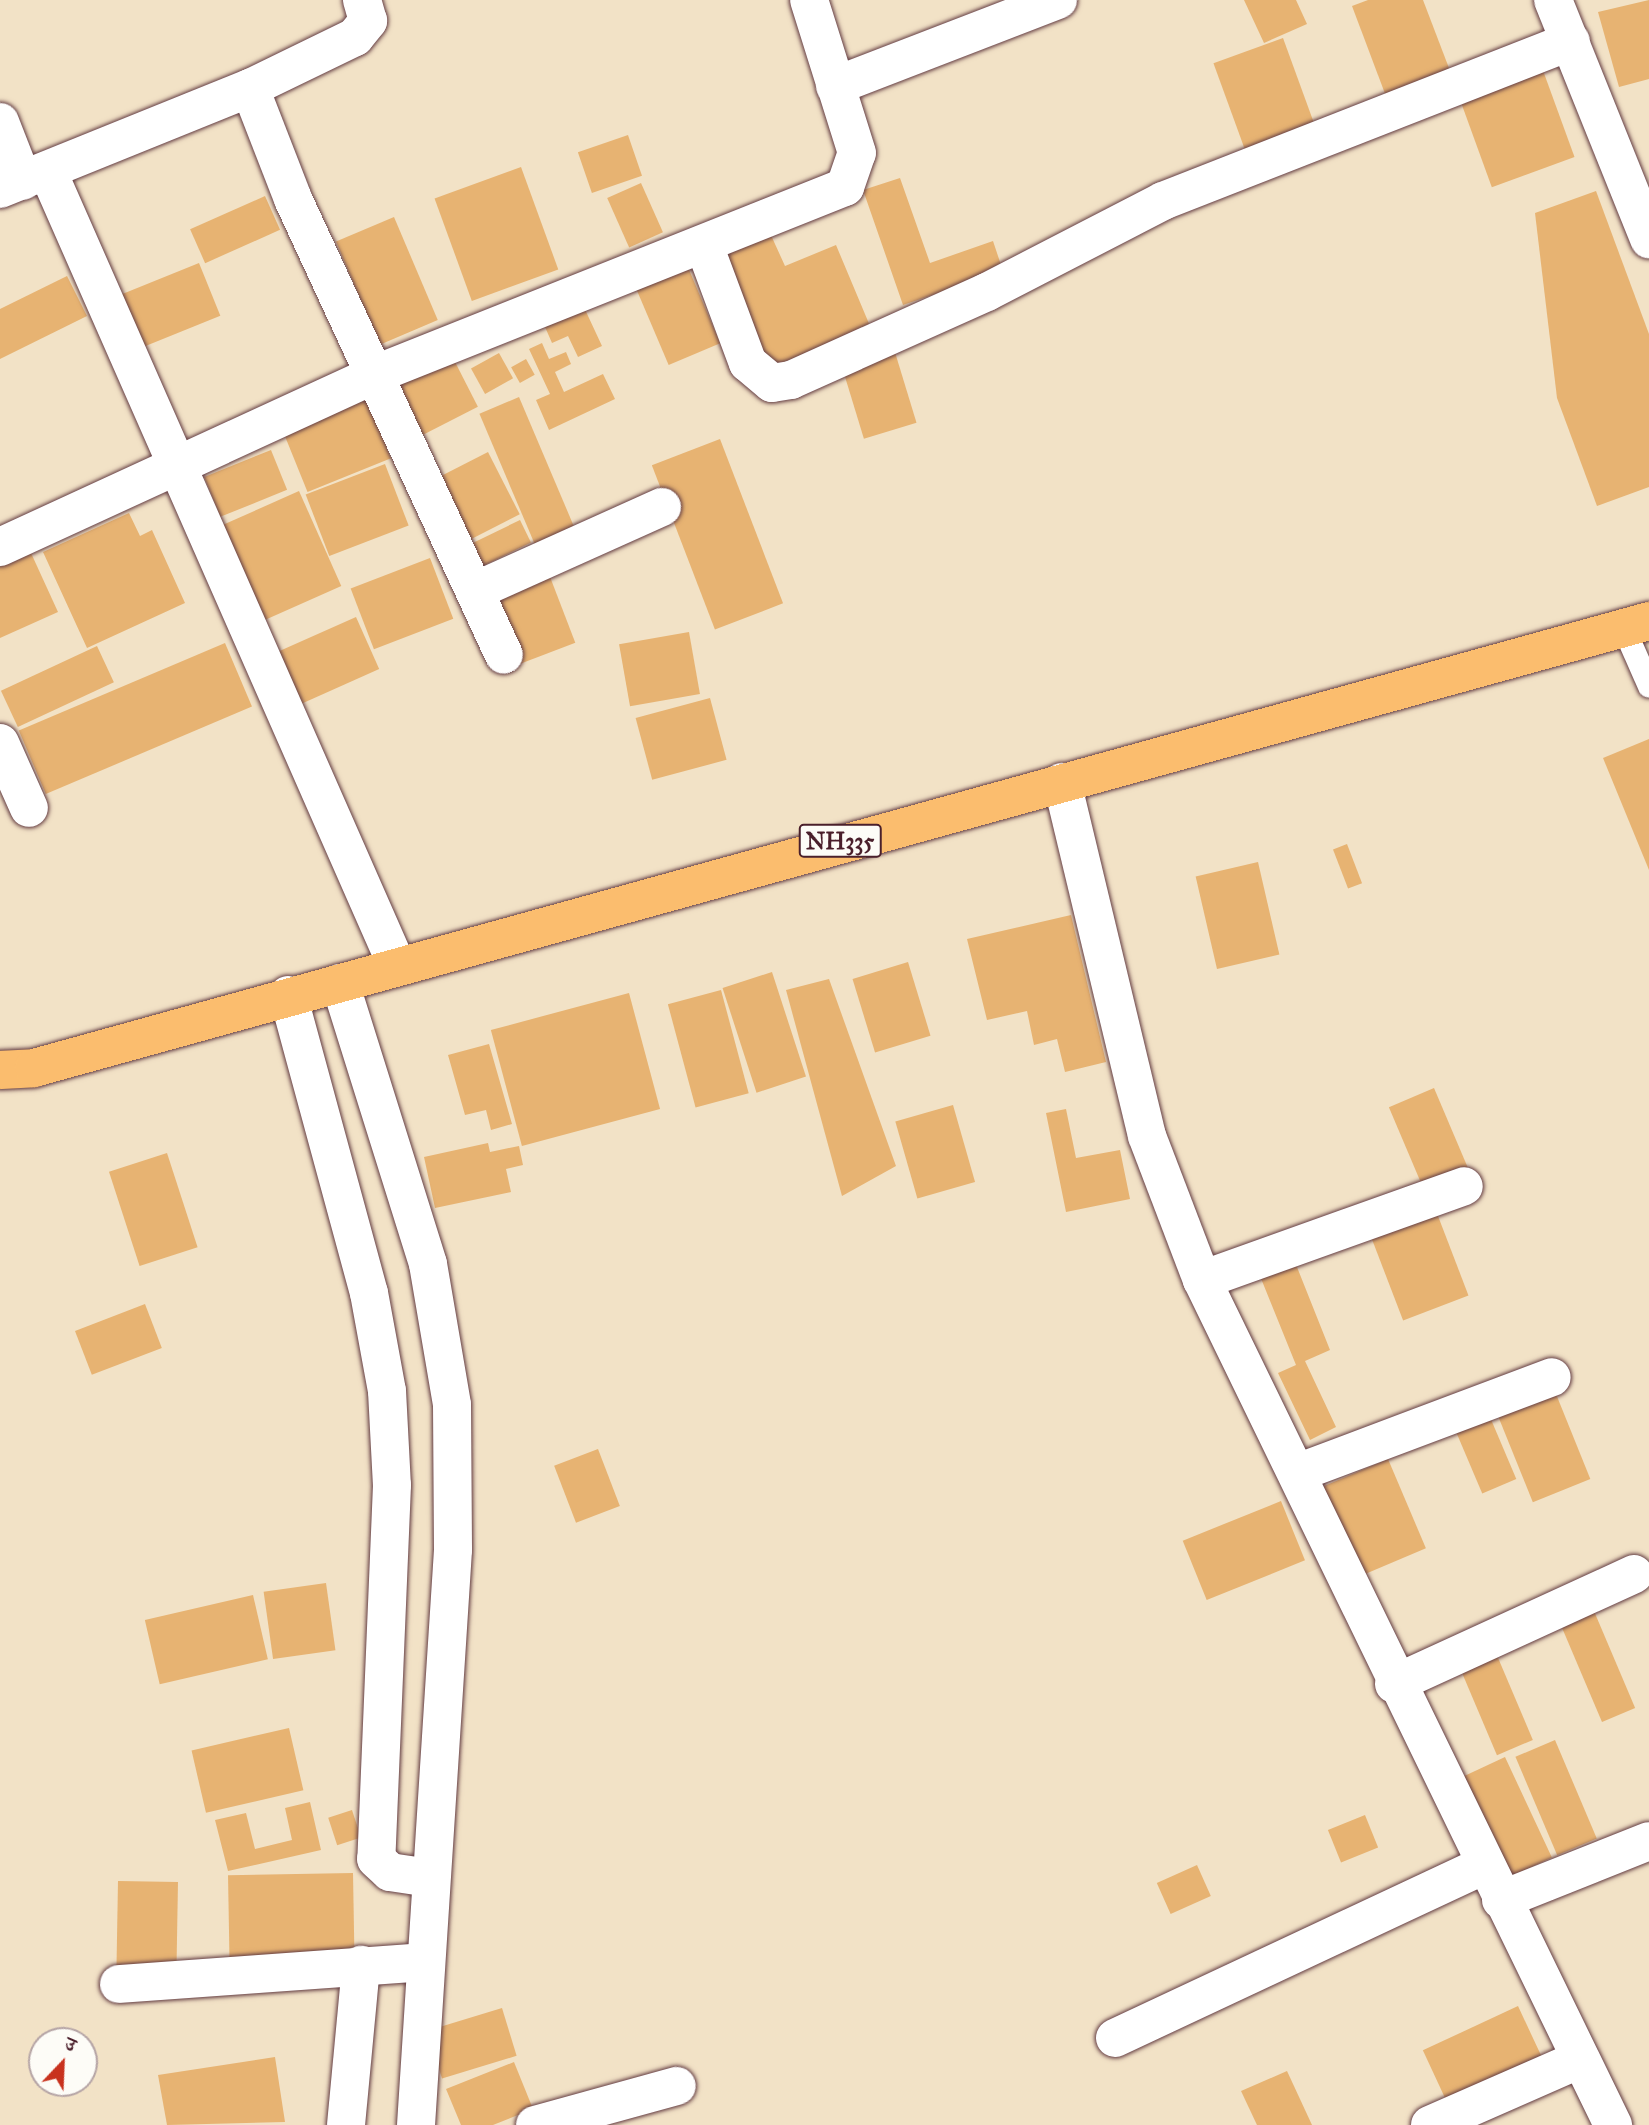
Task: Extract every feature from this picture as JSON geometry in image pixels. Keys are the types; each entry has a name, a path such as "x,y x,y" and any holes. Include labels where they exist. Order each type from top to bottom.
{"highway":[{"name":"NH335","path":"0,1095 17,1069 340,983 1636,624"}],"street":[{"path":"23,181 250,88 363,31 368,21 362,0"},
{"path":"0,547 175,471 376,374 845,187 857,153 808,0"},
{"path":"835,86 1058,0"},
{"path":"1553,0 1649,239"},
{"path":"704,245 748,363 772,383 791,380 987,292 1163,201 1571,41"},
{"path":"250,88 293,198 504,655"},
{"path":"0,122 23,181 175,471 397,966"},
{"path":"475,591 662,507"},
{"path":"0,743 29,808"},
{"path":"1062,782 1147,1136 1202,1280 1297,1473 1394,1685 1613,2125"},
{"path":"340,983 428,1264 452,1405 453,1550 424,1962 416,2125"},
{"path":"288,996 369,1293 387,1391 391,1485 376,1859 390,1872 430,1878"},
{"path":"1202,1280 1464,1186"},
{"path":"1297,1473 1552,1377"},
{"path":"1394,1685 1634,1574"},
{"path":"1501,1900 1649,1841"},
{"path":"1115,2038 1484,1865"},
{"path":"119,1984 424,1962"},
{"path":"346,2125 361,1965"},
{"path":"1430,2125 1580,2059"},
{"path":"535,2125 677,2086"}],"lane":[{"path":"1636,624 1649,687"}],"building":[{"path":"1244,0 1296,0 1307,24 1264,43"},
{"path":"1368,0 1423,0 1452,76 1387,99 1352,6"},
{"path":"1649,0 1649,79 1619,87 1598,12"},
{"path":"1283,38 1315,127 1246,153 1213,63"},
{"path":"1541,65 1575,157 1492,187 1458,95"},
{"path":"628,135 642,176 592,193 578,152"},
{"path":"521,167 558,269 472,301 435,198"},
{"path":"900,178 930,263 993,241 1003,271 903,305 863,190"},
{"path":"641,183 663,232 629,247 607,198"},
{"path":"1596,191 1649,334 1649,487 1597,506 1557,398 1535,213"},
{"path":"265,196 280,230 205,263 190,229"},
{"path":"394,217 438,320 380,345 336,242"},
{"path":"770,233 785,266 836,245 870,326 768,369 720,253"},
{"path":"199,263 220,316 133,351 112,298"},
{"path":"687,265 720,343 669,365 635,287"},
{"path":"67,276 87,316 0,359 0,309"},
{"path":"582,303 602,346 578,357 568,336 552,343 542,320"},
{"path":"542,343 549,359 566,352 571,364 555,372 564,392 603,374 615,399 549,430 536,400 550,394 529,349"},
{"path":"894,349 917,423 864,439 841,365"},
{"path":"499,353 513,378 485,394 471,369"},
{"path":"452,356 478,407 423,435 397,384"},
{"path":"526,359 535,375 520,383 511,367"},
{"path":"519,397 576,531 536,548 479,414"},
{"path":"367,399 391,458 308,492 284,433"},
{"path":"720,439 783,603 715,629 652,465"},
{"path":"271,450 287,490 220,517 204,477"},
{"path":"488,452 520,514 465,543 433,480"},
{"path":"385,464 409,526 329,556 306,494"},
{"path":"299,491 341,586 261,622 219,527"},
{"path":"129,513 140,536 152,530 185,603 87,648 43,552"},
{"path":"520,520 531,542 481,567 470,545"},
{"path":"31,553 58,612 0,638 0,567"},
{"path":"430,558 453,619 374,649 351,588"},
{"path":"547,569 575,643 518,665 490,591"},
{"path":"356,617 379,669 294,707 271,655"},
{"path":"689,632 700,694 630,706 619,644"},
{"path":"225,643 252,707 46,794 19,731"},
{"path":"97,646 114,682 18,727 1,691"},
{"path":"710,698 727,760 652,780 636,718"},
{"path":"1649,739 1649,870 1603,758"},
{"path":"1347,844 1362,883 1348,889 1333,849"},
{"path":"1258,862 1279,955 1217,969 1196,876"},
{"path":"1071,915 1106,1062 1065,1072 1057,1039 1034,1045 1027,1011 987,1020 967,939"},
{"path":"908,962 931,1036 875,1053 853,979"},
{"path":"772,972 806,1077 757,1093 723,988"},
{"path":"829,979 896,1166 842,1196 786,990"},
{"path":"721,990 749,1093 696,1108 668,1004"},
{"path":"629,993 660,1109 522,1146 491,1030"},
{"path":"489,1044 512,1124 491,1130 486,1110 465,1115 448,1055"},
{"path":"1434,1088 1470,1172 1424,1191 1389,1107"},
{"path":"953,1105 975,1182 917,1198 895,1122"},
{"path":"1066,1109 1076,1158 1120,1150 1130,1199 1066,1212 1046,1113"},
{"path":"488,1143 490,1152 519,1146 523,1165 506,1169 511,1192 435,1208 424,1157"},
{"path":"167,1153 198,1247 140,1266 109,1172"},
{"path":"1433,1203 1468,1295 1403,1321 1368,1228"},
{"path":"1293,1257 1330,1350 1305,1361 1336,1427 1310,1440 1278,1373 1296,1365 1258,1271"},
{"path":"145,1304 162,1348 92,1375 75,1331"},
{"path":"1554,1389 1590,1479 1533,1502 1497,1412"},
{"path":"1487,1410 1516,1479 1482,1493 1453,1424"},
{"path":"598,1449 620,1506 576,1523 554,1466"},
{"path":"1388,1459 1426,1548 1350,1580 1313,1491"},
{"path":"1281,1501 1305,1560 1207,1600 1183,1541"},
{"path":"326,1583 335,1650 273,1659 264,1592"},
{"path":"253,1595 268,1659 160,1684 145,1620"},
{"path":"1591,1604 1635,1708 1602,1722 1558,1618"},
{"path":"1493,1646 1533,1740 1497,1755 1457,1661"},
{"path":"289,1728 303,1790 206,1813 192,1750"},
{"path":"1555,1740 1597,1838 1557,1855 1515,1757"},
{"path":"1505,1757 1552,1858 1508,1878 1461,1778"},
{"path":"310,1802 321,1850 228,1871 215,1820 246,1813 255,1849 292,1840 285,1808"},
{"path":"352,1810 361,1838 337,1845 328,1818"},
{"path":"1365,1815 1378,1847 1341,1862 1328,1830"},
{"path":"1197,1865 1211,1896 1171,1914 1157,1883"},
{"path":"353,1873 354,1957 229,1959 228,1875"},
{"path":"118,1881 178,1882 176,1968 116,1967"},
{"path":"1518,2006 1541,2056 1446,2100 1423,2050"},
{"path":"502,2008 517,2056 442,2079 427,2031"},
{"path":"275,2057 285,2122 167,2125 158,2075"},
{"path":"514,2062 533,2109 493,2125 461,2125 446,2089"},
{"path":"1287,2071 1312,2125 1257,2125 1241,2091"}]}
